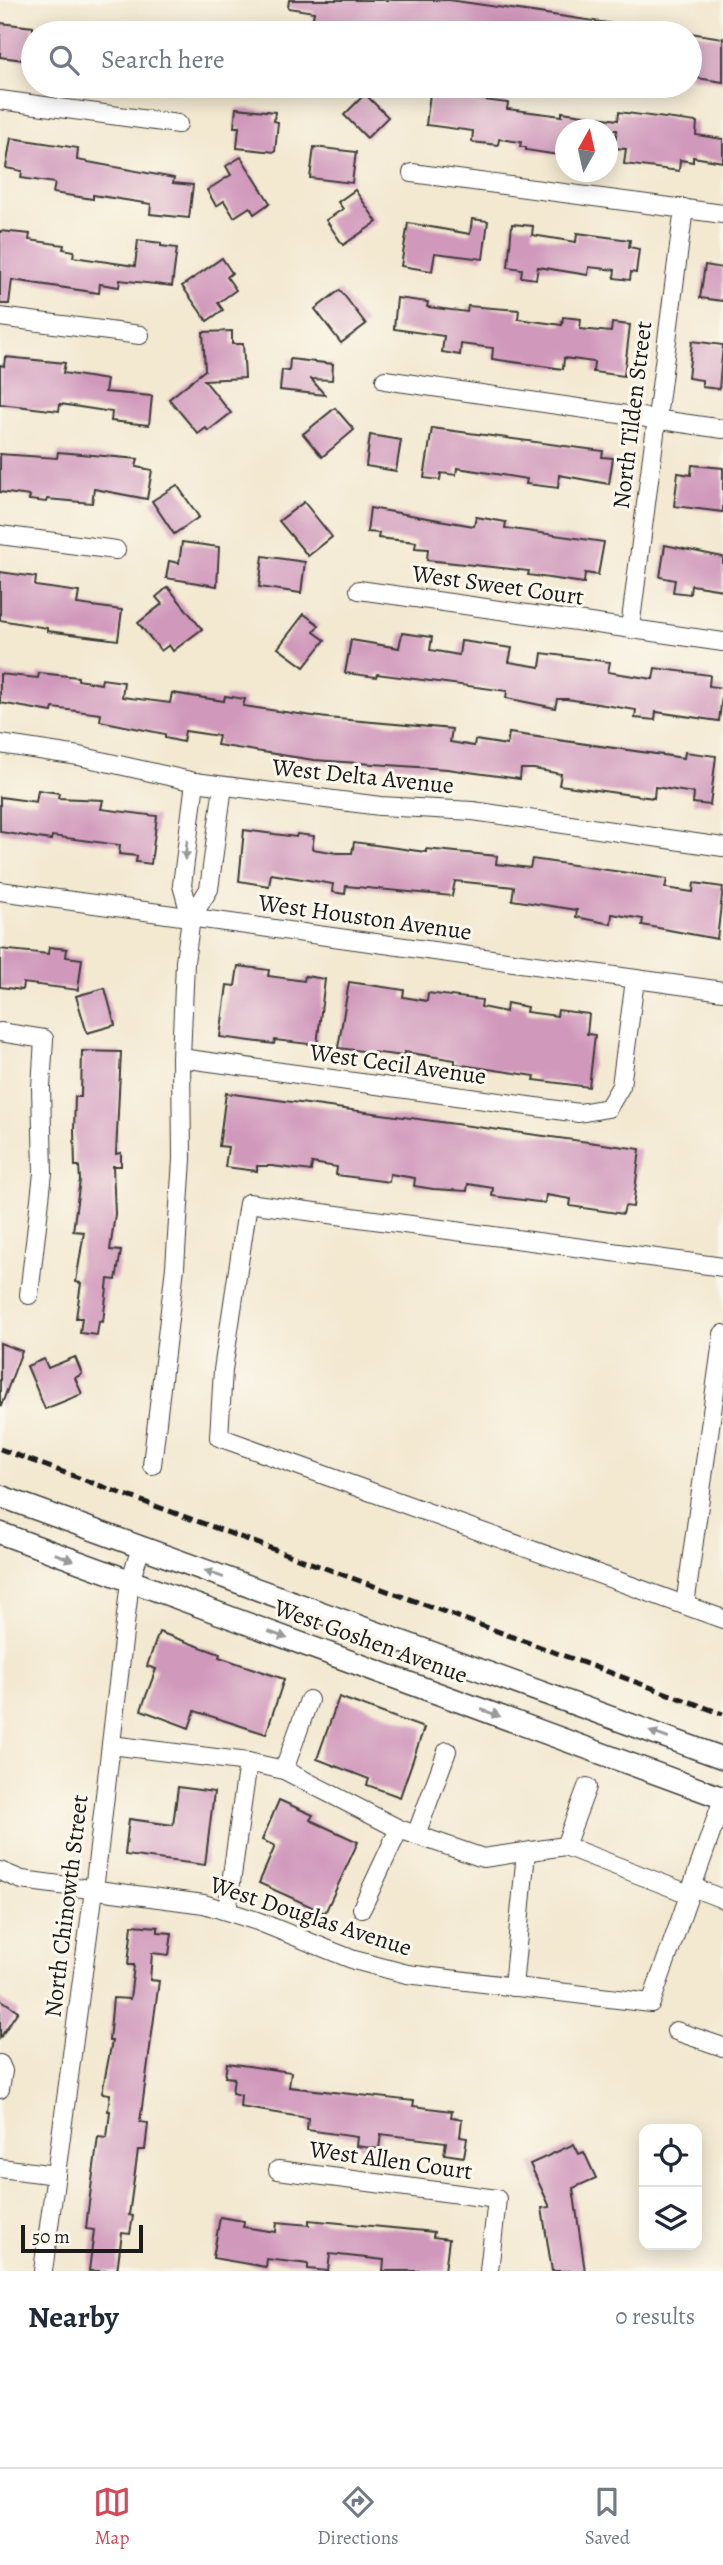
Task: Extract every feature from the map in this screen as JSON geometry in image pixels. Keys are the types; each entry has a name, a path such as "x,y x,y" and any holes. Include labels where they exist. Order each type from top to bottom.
{"main road":[{"name":"West Goshen Avenue","path":"0,1496 723,1758"},
{"name":"West Goshen Avenue","path":"0,1533 723,1798"}],"street":[{"path":"0,100 178,124"},
{"path":"412,173 723,214"},
{"name":"North Tilden Street","path":"630,628 684,208"},
{"path":"0,317 140,335"},
{"path":"386,380 723,429"},
{"path":"0,535 116,550"},
{"name":"West Sweet Court","path":"359,590 723,642"},
{"name":"West Delta Avenue","path":"0,744 79,756 223,786 380,806 473,811 723,847"},
{"path":"152,1465 175,1267 182,1159 183,990 191,918 182,885 195,782"},
{"path":"191,918 209,889 223,786"},
{"name":"West Houston Avenue","path":"0,891 723,992"},
{"name":"West Cecil Avenue","path":"181,1058 579,1113 608,1108 621,1086 635,980"},
{"path":"0,1032 44,1039 41,1087 43,1173 29,1295"},
{"path":"723,1267 248,1203 223,1370 219,1437 723,1619"},
{"path":"685,1605 723,1334"},
{"name":"North Chinowth Street","path":"43,2271 94,1890 130,1581 141,1548"},
{"path":"284,1770 309,1700"},
{"path":"111,1745 248,1762 284,1770 399,1829 483,1858 565,1846 691,1891 723,1899"},
{"path":"416,1835 447,1751"},
{"path":"228,1911 248,1762"},
{"path":"565,1846 587,1787"},
{"path":"691,1891 723,1798"},
{"path":"362,1908 399,1829"},
{"path":"513,1987 526,1852"},
{"name":"West Douglas Avenue","path":"0,1871 22,1880 204,1904 354,1960 407,1974 651,2003 691,1891"},
{"path":"676,2031 723,2047"},
{"path":"0,2064 3,2071 0,2089"},
{"path":"0,2168 56,2175"},
{"name":"West Allen Court","path":"278,2169 498,2199 489,2271"}],"building":[{"path":"289,0 449,0 594,21 312,21 314,12 288,8"},
{"path":"0,23 21,26 21,60 0,57"},
{"path":"702,35 723,38 723,82 702,79"},
{"path":"361,98 369,98 388,117 367,138 344,115"},
{"path":"429,98 469,98 508,103 507,109 562,116 562,112 611,119 555,119 555,154 526,150 526,147 520,147 521,142 499,139 498,145 472,142 473,131 426,125"},
{"path":"236,108 275,112 274,121 278,122 275,152 237,148 239,127 234,127"},
{"path":"619,112 697,122 696,135 723,139 723,162 693,157 693,162 680,160 679,171 624,164 626,149 618,148"},
{"path":"11,138 78,148 77,160 174,178 173,183 193,185 189,218 150,214 151,204 93,195 93,199 53,193 55,183 21,178 22,171 6,168"},
{"path":"314,147 356,152 352,183 310,178"},
{"path":"241,157 270,203 254,214 250,207 234,217 224,201 216,206 207,190 231,175 226,166"},
{"path":"355,190 377,222 343,245 326,220 343,209 338,202"},
{"path":"472,219 488,221 483,259 435,253 432,271 401,266 408,223 470,234"},
{"path":"512,224 533,226 532,235 576,242 577,233 630,240 629,247 639,249 636,273 631,272 630,280 614,278 615,270 589,267 588,275 538,267 536,279 521,277 522,269 508,267"},
{"path":"0,231 30,234 29,240 64,245 63,249 74,251 73,257 135,266 138,240 177,248 172,286 120,280 119,287 100,284 99,293 12,280 9,304 0,304"},
{"path":"222,258 232,273 227,277 236,290 218,303 223,310 207,321 182,286"},
{"path":"705,265 723,268 723,301 700,298"},
{"path":"340,290 366,324 341,343 315,309"},
{"path":"397,298 428,302 427,307 467,312 468,306 519,310 518,319 562,325 563,317 581,319 580,329 611,332 612,323 630,325 624,376 593,372 594,362 564,358 563,369 492,359 493,348 461,344 460,355 442,352 444,336 394,329"},
{"path":"232,331 232,344 243,344 245,378 204,380 231,413 208,431 206,428 198,434 169,399 205,370 203,332"},
{"path":"692,341 723,345 719,389 702,387 702,380 688,378"},
{"path":"5,357 65,363 63,373 107,380 105,392 152,396 149,425 111,421 112,412 60,404 59,411 0,404 0,365 4,366"},
{"path":"290,359 333,364 332,380 311,379 325,395 280,390 282,370 289,371"},
{"path":"335,408 354,430 322,457 303,434"},
{"path":"432,428 603,451 602,457 613,458 609,484 559,475 558,488 526,484 527,479 457,468 456,475 441,473 440,480 424,478"},
{"path":"370,435 401,440 396,471 366,466"},
{"path":"58,452 138,459 136,467 152,470 147,499 94,489 92,503 47,499 46,502 29,500 30,496 0,492 0,454 57,458"},
{"path":"692,465 723,468 723,512 674,506 678,473 691,475"},
{"path":"177,485 199,517 174,534 152,501"},
{"path":"304,502 332,537 308,556 279,521"},
{"path":"370,508 474,526 476,517 506,522 505,528 604,542 598,575 585,573 584,583 528,575 529,571 427,560 428,549 415,548 416,542 378,538 379,533 367,532"},
{"path":"182,542 219,547 217,586 166,578 169,561 179,563"},
{"path":"665,545 723,557 723,590 691,585 690,594 673,592 675,580 660,577"},
{"path":"263,556 305,562 301,593 259,587"},
{"path":"0,572 36,577 35,586 79,592 77,604 122,610 118,640 47,631 47,628 0,620"},
{"path":"168,587 202,629 173,651 169,645 161,651 138,623 162,604 156,597"},
{"path":"304,614 319,625 314,632 325,640 304,667 278,648"},
{"path":"402,633 432,637 430,650 459,655 461,641 512,648 509,662 540,667 542,653 610,662 608,672 653,679 655,668 710,675 709,686 723,688 719,721 656,712 655,720 635,718 636,710 567,699 557,699 555,708 506,698 507,691 377,674 376,677 345,673 351,640 399,648"},
{"path":"39,673 78,677 78,680 101,684 102,679 124,682 122,697 170,703 172,693 224,701 225,696 245,699 243,706 327,718 452,729 450,742 474,746 475,740 507,745 509,733 684,758 685,752 716,756 710,805 693,803 694,793 655,787 654,798 559,785 561,774 534,769 521,769 520,779 447,769 314,760 217,745 219,736 185,731 183,742 165,738 165,734 100,721 101,714 53,708 52,712 0,703 0,674 38,678"},
{"path":"38,790 59,793 58,798 103,800 101,809 157,816 151,864 136,862 137,856 119,854 120,845 52,836 51,840 0,832 0,797 36,802"},
{"path":"244,830 296,837 297,834 314,836 312,849 337,853 352,853 354,842 426,852 426,849 497,856 496,864 530,868 532,859 649,876 667,879 665,888 693,892 694,883 723,887 717,939 642,925 643,919 612,914 611,924 576,917 577,910 512,900 514,887 455,881 452,896 346,886 345,894 332,892 333,884 271,874 269,886 239,881"},
{"path":"49,947 67,949 66,957 82,959 78,990 23,983 22,990 0,987 0,949 48,954"},
{"path":"238,966 269,970 268,976 304,981 305,976 325,979 317,1045 275,1040 274,1044 220,1037 227,985 235,986"},
{"path":"349,982 404,990 403,997 427,1001 428,993 482,1000 481,1007 506,1012 507,1003 527,1007 526,1012 557,1016 558,1010 589,1014 587,1034 595,1035 589,1087 534,1080 535,1076 455,1064 455,1060 404,1052 403,1056 338,1048"},
{"path":"105,988 115,1025 87,1033 76,996"},
{"path":"82,1051 121,1052 116,1154 121,1153 121,1166 113,1166 115,1214 110,1250 121,1251 116,1280 108,1279 103,1322 99,1321 97,1335 80,1333 82,1318 76,1318 81,1283 76,1282 84,1232 73,1231 80,1180 79,1166 75,1166 74,1130 75,1097 81,1097"},
{"path":"226,1093 640,1149 633,1207 625,1206 623,1214 570,1206 571,1199 546,1195 545,1203 492,1196 493,1188 468,1184 467,1191 433,1189 414,1186 415,1178 390,1174 389,1182 336,1175 337,1167 312,1163 311,1171 272,1166 257,1166 257,1171 225,1167 228,1147 219,1146"},
{"path":"0,1343 22,1351 1,1406 0,1405"},
{"path":"75,1357 82,1374 75,1378 82,1394 45,1409 27,1366 44,1359 48,1368"},
{"path":"159,1632 220,1654 219,1657 284,1679 266,1734 195,1711 189,1728 141,1710 156,1669 147,1666"},
{"path":"339,1697 424,1728 400,1797 367,1785 369,1779 317,1759"},
{"path":"178,1787 214,1792 205,1865 125,1855 129,1819 173,1825"},
{"path":"279,1800 313,1815 310,1820 358,1842 325,1913 259,1883 275,1846 262,1840"},
{"path":"132,1925 158,1927 158,1932 172,1933 169,1955 152,1953 150,1980 159,1981 140,2122 148,2123 145,2150 138,2150 129,2215 133,2216 130,2234 122,2233 117,2271 89,2271 94,2230 86,2229 88,2210 98,2137 107,2138 110,2111 110,2094 102,2093 112,2041 109,2041 113,1998 130,1999 134,1965 128,1965"},
{"path":"0,1999 18,2011 0,2038"},
{"path":"227,2063 291,2072 289,2087 414,2101 413,2106 452,2111 451,2117 462,2119 460,2137 467,2138 464,2157 444,2154 446,2142 381,2134 379,2149 356,2146 357,2137 307,2130 308,2118 240,2107 241,2095 232,2093 234,2078 225,2077"},
{"path":"574,2144 579,2154 584,2152 596,2178 573,2188 585,2271 552,2271 542,2208 550,2207 530,2164"},
{"path":"220,2217 244,2221 243,2227 276,2232 277,2222 309,2225 309,2220 434,2232 433,2237 449,2239 445,2271 383,2271 384,2260 330,2254 328,2271 308,2269 308,2264 267,2259 266,2267 213,2258"}],"railway":[{"path":"0,1449 723,1714"}]}
